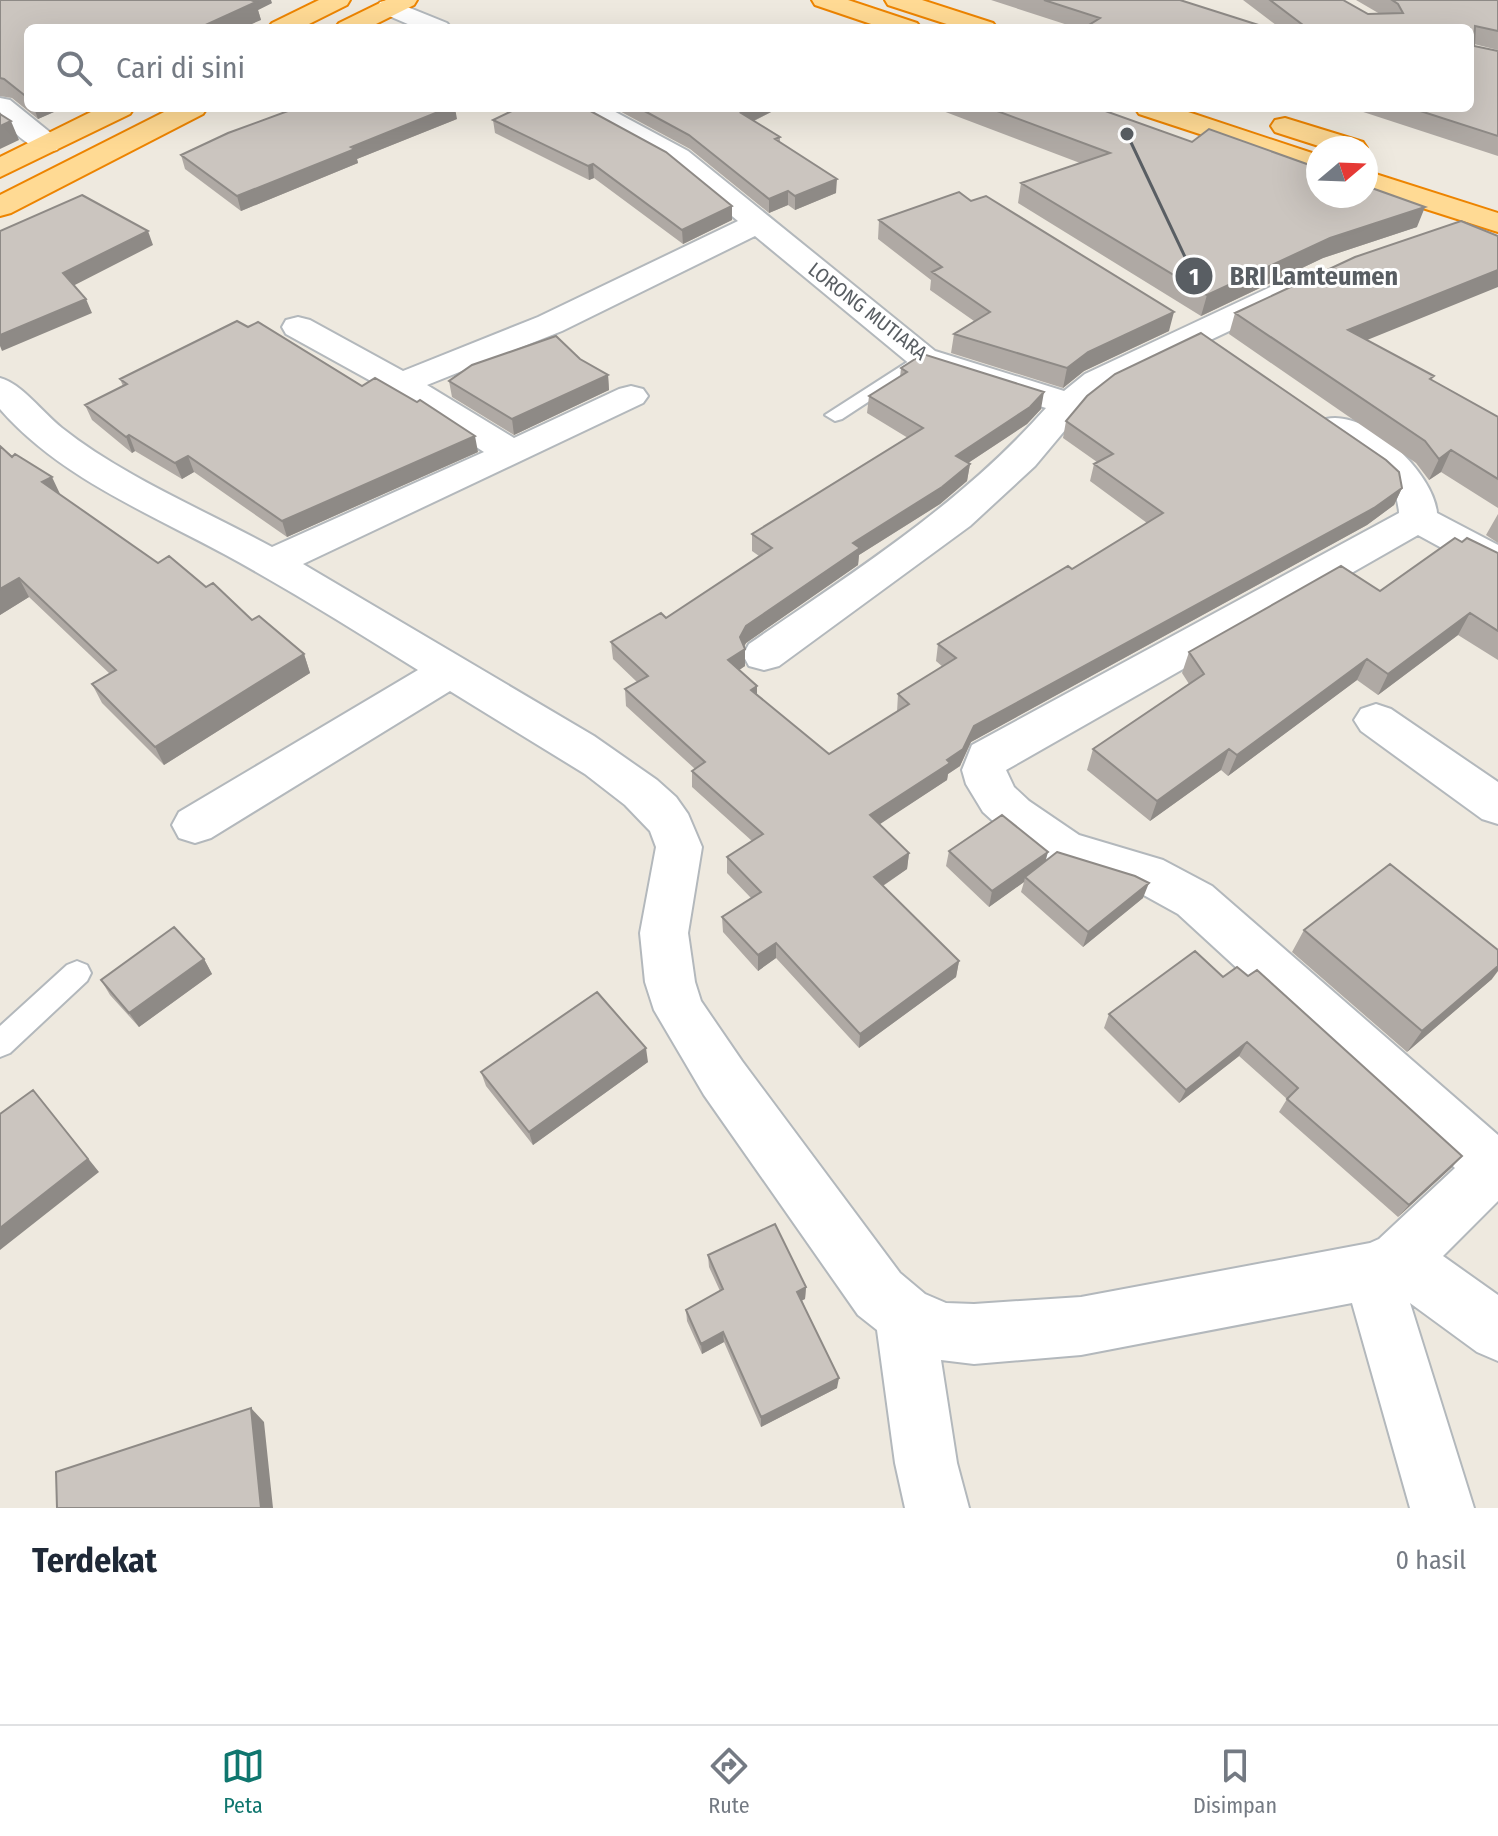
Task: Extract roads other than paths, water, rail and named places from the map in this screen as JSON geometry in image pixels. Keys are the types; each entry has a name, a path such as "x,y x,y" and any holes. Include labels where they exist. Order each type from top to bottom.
{"highway":[{"path":"289,24 338,0"},
{"path":"824,0 896,24"},
{"path":"897,0 972,24"},
{"path":"356,24 397,4"},
{"path":"0,168 112,112"},
{"path":"0,207 185,112"},
{"path":"1161,112 1306,160"},
{"path":"1242,112 1316,136"},
{"path":"1378,158 1494,212"},
{"path":"1378,183 1494,212"}],"street":[{"path":"397,4 431,24"},
{"path":"0,106 47,144"},
{"name":"LORONG MUTIARA","path":"595,112 678,157 923,358 1069,404"},
{"path":"1440,233 1494,212"},
{"path":"401,384 550,324 757,223"},
{"path":"764,655 957,517 1022,458 1069,404 1097,381 1213,342 1308,281"},
{"path":"1162,309 1213,342"},
{"path":"298,327 401,384 512,453"},
{"path":"0,388 12,405 49,435 103,471 271,563 591,756 662,812 678,837 679,847 664,933 670,982 679,1010 723,1078 879,1294 904,1315 946,1333 974,1334 1081,1326 1385,1265 1496,1166 1195,900 1143,873 1074,854 1046,840 992,795 985,774 984,763 988,757 1418,519"},
{"path":"271,563 631,396"},
{"path":"1313,410 1398,469 1416,493 1418,519"},
{"path":"1418,519 1498,562"},
{"path":"195,825 450,671"},
{"path":"1376,720 1498,806"},
{"path":"1385,1265 1498,1331"},
{"path":"1385,1265 1442,1508"},
{"path":"904,1315 926,1463 937,1508"}],"lane":[{"path":"835,415 923,358"},
{"path":"0,1044 77,973"}],"place":[{"name":"BRI Lamteumen","path":"1127,134"}]}
